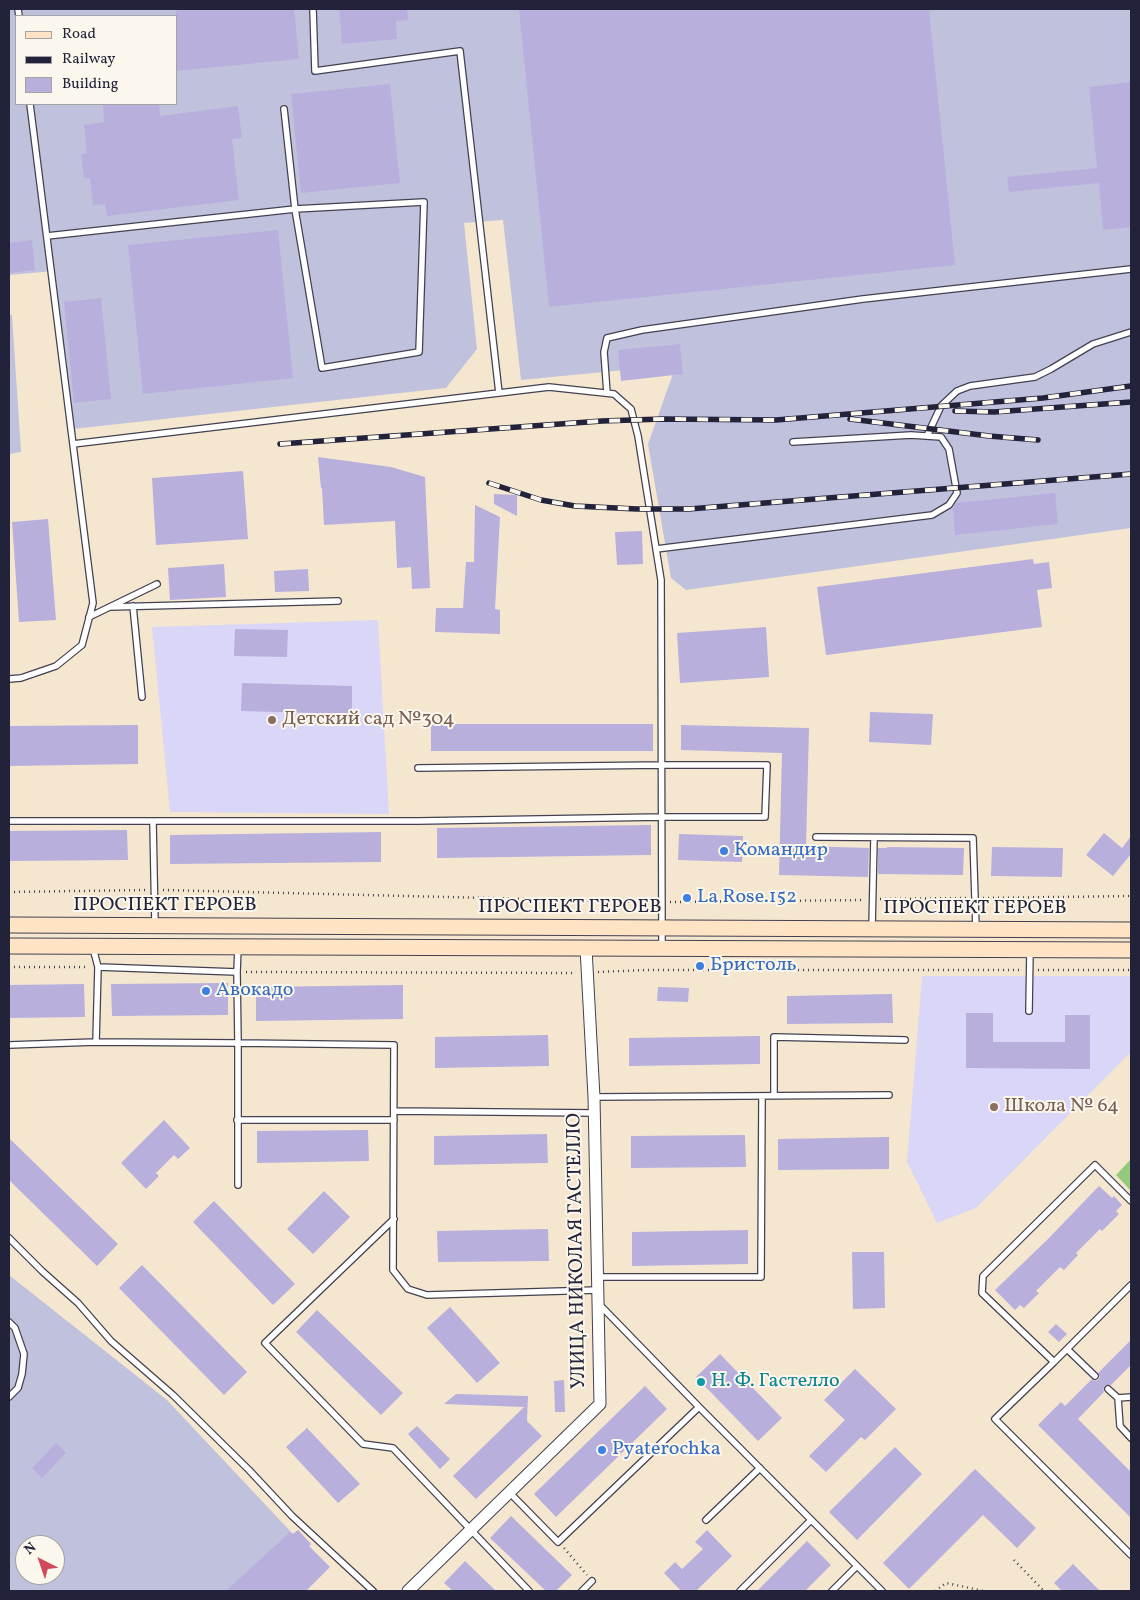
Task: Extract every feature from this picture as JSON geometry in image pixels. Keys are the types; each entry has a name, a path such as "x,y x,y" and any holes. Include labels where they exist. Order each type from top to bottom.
{"main road":[{"name":"ПРОСПЕКТ ГЕРОЕВ","path":"9,925 1131,930"},
{"name":"ПРОСПЕКТ ГЕРОЕВ","path":"9,946 1131,950"}],"street":[{"name":"УЛИЦА НИКОЛАЯ ГАСТЕЛЛО","path":"408,1591 600,1404 594,1097 586,948"}],"lane":[{"path":"313,9 315,71 460,51 499,393"},
{"path":"9,679 22,678 56,666 82,645 93,603 30,105"},
{"path":"47,236 295,209 424,202 419,352 322,368 295,209 284,109"},
{"path":"607,393 604,352 607,338 642,330 863,299 1131,269"},
{"path":"927,436 941,406 957,391 970,386 1035,376 1051,370 1093,344 1131,332"},
{"path":"73,444 549,387 614,394 632,409 661,580 662,948"},
{"path":"656,550 932,515 949,504 957,493 948,449 942,436 911,435 794,442"},
{"path":"89,617 157,584"},
{"path":"110,607 338,601"},
{"path":"133,606 142,697"},
{"path":"9,821 418,821 765,816 767,765 418,768"},
{"path":"153,822 155,926"},
{"path":"816,837 874,839 973,838 976,929"},
{"path":"872,928 874,839"},
{"path":"238,946 238,1185"},
{"path":"92,947 98,967 96,1042"},
{"path":"1028,1010 1030,950"},
{"path":"98,967 237,972"},
{"path":"774,1096 774,1036 905,1040"},
{"path":"9,1044 96,1042 394,1045 393,1270 408,1289 428,1295 598,1290"},
{"path":"594,1097 889,1095"},
{"path":"598,1278 761,1277 762,1096"},
{"path":"394,1111 594,1113"},
{"path":"237,1120 394,1120"},
{"path":"1054,1362 982,1293 983,1276 1095,1165 1131,1201"},
{"path":"394,1219 265,1344 363,1444 393,1448 529,1591"},
{"path":"9,1238 42,1272 78,1303 111,1341 173,1395 249,1470 292,1516 372,1591"},
{"path":"1131,1285 996,1419 1131,1555"},
{"path":"598,1303 882,1591"},
{"path":"9,1322 15,1328 24,1354 22,1374 18,1388 9,1397"},
{"path":"1067,1349 1095,1376"},
{"path":"1108,1389 1118,1398 1120,1426 1131,1438"},
{"path":"1118,1398 1131,1397"},
{"path":"510,1493 558,1542 699,1407"},
{"path":"706,1520 760,1468"},
{"path":"740,1591 811,1520"},
{"path":"832,1591 857,1566"},
{"path":"582,1591 592,1581"}],"path":[{"path":"9,892 154,890 662,902 1131,896"},
{"path":"9,967 98,967"},
{"path":"237,972 1131,970"},
{"path":"558,1542 592,1581"},
{"path":"1014,1560 1044,1591"},
{"path":"935,1591 946,1583 984,1591"}],"shaded area":[{"path":"9,9 1131,9 1131,528 686,590 671,578 648,444 676,365 521,380 503,220 464,223 477,349 446,388 73,429 53,271 9,275"},
{"path":"9,315 12,315 21,452 9,454"},
{"name":"Детский сад №304","path":"378,620 389,814 170,812 152,627"},
{"name":"Школа № 64","path":"922,976 1131,976 1131,1052 976,1208 937,1223 907,1162"},
{"path":"9,1275 167,1400 293,1534 298,1530 311,1544 261,1591 9,1591"}],"green space":[{"path":"1131,1159 1131,1191 1116,1175"}],"building":[{"path":"176,9 294,9 299,59 178,71 178,15 176,15"},
{"path":"339,9 407,9 408,20 396,21 397,39 342,44"},
{"path":"519,9 929,9 955,265 549,307"},
{"path":"1131,82 1131,227 1103,230 1099,183 1009,192 1007,177 1097,168 1089,87"},
{"path":"390,84 400,183 301,193 291,94"},
{"path":"103,105 159,105 160,116 238,106 242,138 232,139 239,200 107,216 105,204 93,205 90,178 84,178 81,154 87,153 84,125 104,122"},
{"path":"278,230 293,378 143,394 128,245"},
{"path":"32,240 35,270 9,273 9,243"},
{"path":"101,298 111,399 74,403 64,302"},
{"path":"680,344 683,374 621,381 618,350"},
{"path":"318,457 391,467 425,477 430,588 412,589 411,567 397,568 395,521 324,525"},
{"path":"243,471 248,539 156,545 152,478"},
{"path":"1055,493 1058,524 955,535 953,508 956,503"},
{"path":"494,494 517,495 517,516 494,504"},
{"path":"475,505 500,517 495,609 500,610 500,634 435,632 436,608 463,608 466,562 474,562"},
{"path":"48,519 56,620 19,622 12,522"},
{"path":"642,531 643,564 617,565 615,532"},
{"path":"1033,559 1034,564 1049,562 1052,588 1037,590 1042,627 826,655 817,587"},
{"path":"224,564 226,597 170,600 168,568"},
{"path":"308,569 309,591 275,592 274,571"},
{"path":"766,627 769,677 680,683 677,633"},
{"path":"235,629 288,630 287,657 234,656"},
{"path":"242,683 352,686 352,714 241,711"},
{"path":"870,712 933,714 931,745 869,742"},
{"path":"431,724 653,724 653,751 431,751"},
{"path":"138,725 138,764 9,766 9,726"},
{"path":"681,725 809,728 806,846 869,848 868,877 779,875 782,753 681,750"},
{"path":"651,825 651,855 437,858 437,828"},
{"path":"127,830 128,860 9,861 9,831"},
{"path":"381,832 381,862 170,864 170,835"},
{"path":"1104,833 1122,848 1131,836 1131,854 1113,876 1086,855"},
{"path":"679,834 743,836 742,862 678,860"},
{"path":"992,847 1063,848 1062,877 991,876"},
{"path":"878,848 964,848 963,875 878,874"},
{"path":"228,983 228,1015 112,1016 111,984"},
{"path":"84,984 85,1017 9,1018 9,985"},
{"path":"403,985 403,1019 256,1021 256,987"},
{"path":"658,987 689,988 688,1002 657,1001"},
{"path":"892,994 893,1023 787,1024 787,996"},
{"path":"966,1013 993,1013 993,1042 1065,1042 1065,1015 1090,1015 1090,1069 966,1068"},
{"path":"548,1035 549,1066 435,1068 435,1037"},
{"path":"760,1036 760,1064 629,1066 629,1038"},
{"path":"164,1120 190,1148 178,1159 174,1155 156,1173 159,1176 146,1189 121,1163"},
{"path":"368,1130 369,1161 257,1163 257,1131"},
{"path":"547,1134 548,1163 434,1165 434,1136"},
{"path":"745,1135 746,1167 631,1168 631,1136"},
{"path":"889,1137 889,1169 778,1170 778,1139"},
{"path":"9,1138 118,1244 97,1266 9,1180"},
{"path":"1099,1186 1112,1198 1114,1196 1122,1205 1116,1211 1119,1214 1102,1231 1100,1229 1076,1253 1078,1255 1064,1270 1060,1267 1036,1291 1039,1293 1024,1308 1020,1305 1015,1310 995,1290"},
{"path":"324,1191 350,1217 313,1254 287,1229"},
{"path":"214,1201 295,1284 273,1305 193,1222"},
{"path":"548,1229 549,1261 438,1262 437,1231"},
{"path":"748,1230 748,1264 632,1266 632,1232"},
{"path":"852,1252 884,1252 885,1308 853,1309"},
{"path":"142,1265 247,1372 224,1395 119,1288"},
{"path":"450,1307 500,1363 477,1383 427,1328"},
{"path":"317,1310 403,1393 381,1415 296,1332"},
{"path":"1056,1324 1067,1334 1059,1342 1048,1332"},
{"path":"1131,1340 1131,1365 1111,1385 1105,1386 1104,1392 1078,1419 1131,1472 1131,1518 1038,1425 1061,1402 1065,1406 1092,1379 1094,1381 1098,1380 1100,1377 1098,1373"},
{"path":"720,1354 782,1418 758,1441 696,1377"},
{"path":"855,1369 896,1409 865,1440 861,1437 826,1472 809,1456 845,1420 824,1400"},
{"path":"564,1380 565,1412 555,1412 554,1381"},
{"path":"645,1386 667,1409 556,1517 534,1494"},
{"path":"456,1394 528,1396 527,1421 542,1436 476,1499 453,1476 524,1407 444,1404"},
{"path":"417,1426 450,1459 440,1469 408,1434"},
{"path":"307,1428 360,1484 338,1503 286,1447"},
{"path":"56,1443 66,1453 42,1478 32,1468"},
{"path":"895,1447 922,1474 857,1540 829,1512"},
{"path":"975,1469 1036,1528 1017,1548 983,1515 909,1589 883,1563"},
{"path":"511,1516 572,1575 556,1591 546,1591 490,1538"},
{"path":"298,1530 311,1544 309,1546 330,1567 306,1591 226,1591 290,1532 293,1534"},
{"path":"707,1530 732,1556 696,1591 681,1591 664,1573 675,1562 682,1569 703,1549 695,1542"},
{"path":"807,1541 831,1565 805,1591 757,1591"},
{"path":"465,1561 496,1591 453,1591 444,1583"},
{"path":"1073,1564 1100,1591 1062,1591 1054,1583"}],"railway":[{"path":"280,444 602,421 663,419 776,420 1043,398 1131,386"},
{"path":"955,411 994,412 1131,402"},
{"path":"850,419 1038,440"},
{"path":"489,483 541,500 575,506 689,509 1131,474"}],"place":[{"name":"Детский сад №304","path":"272,720"},
{"name":"Командир","path":"724,851"},
{"name":"La Rose.152","path":"687,898"},
{"name":"Бристоль","path":"700,966"},
{"name":"Авокадо","path":"206,991"},
{"name":"Школа № 64","path":"994,1107"},
{"name":"Н. Ф. Гастелло","path":"701,1382"},
{"name":"Pyaterochka","path":"602,1450"}]}
